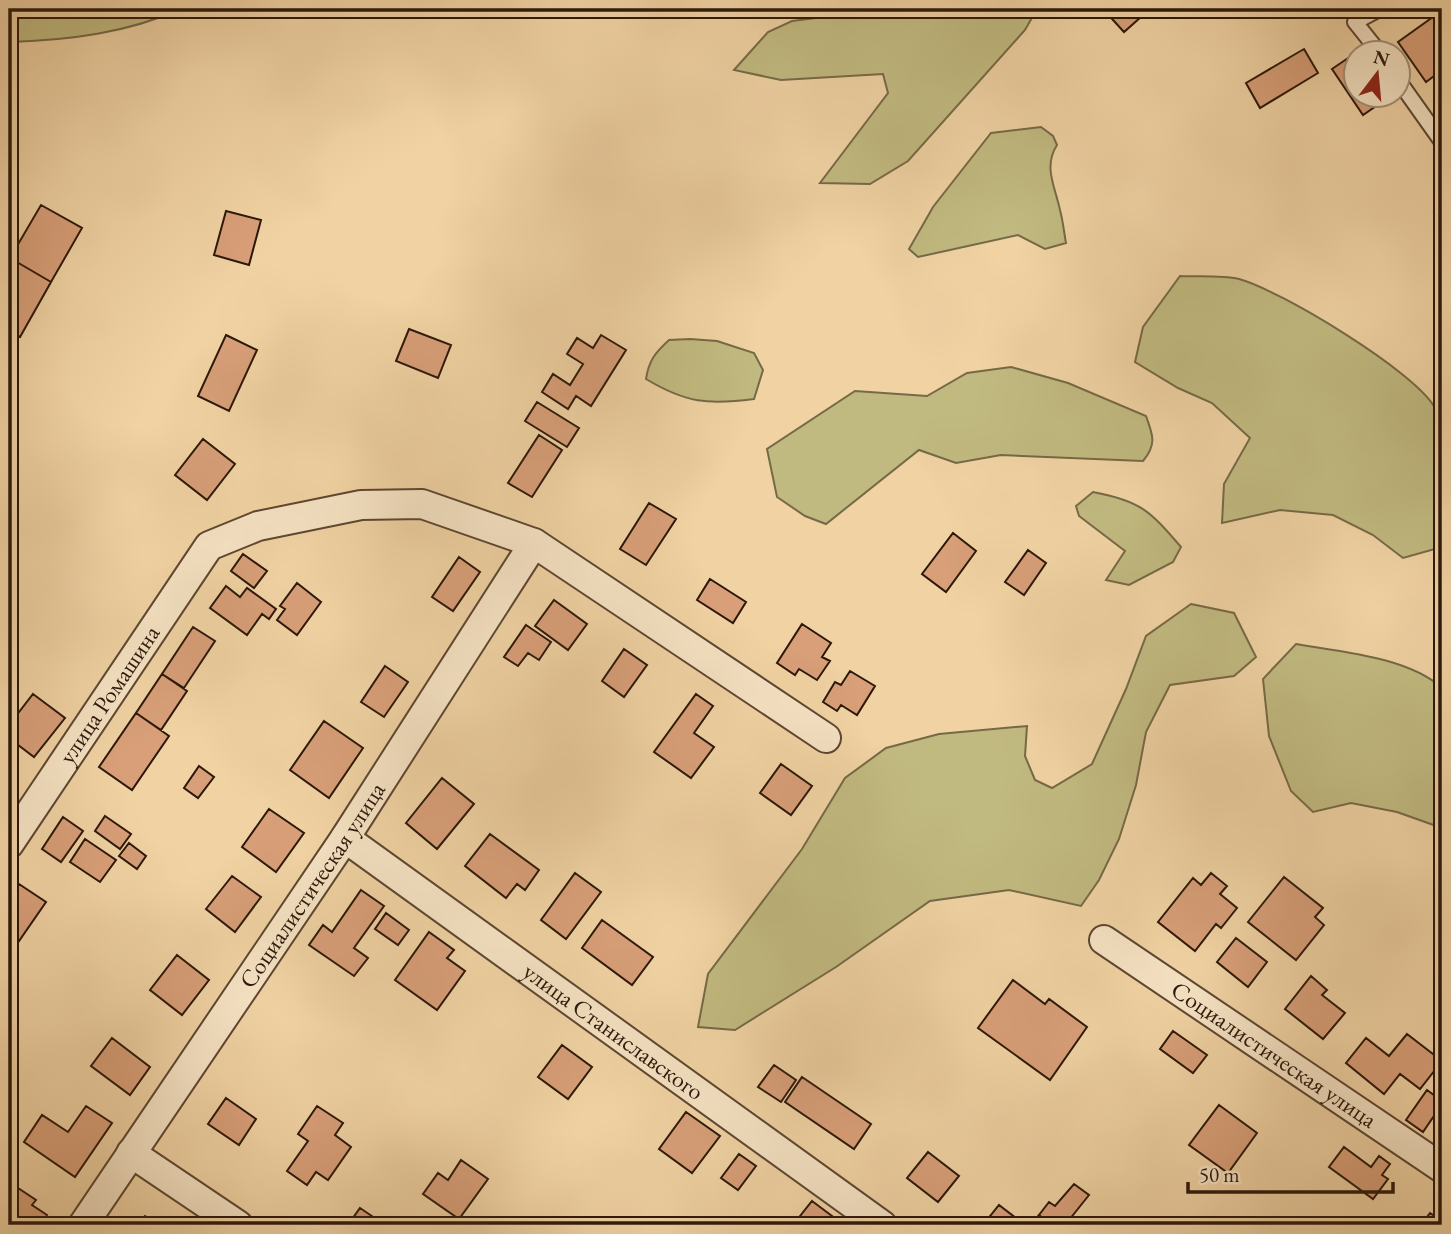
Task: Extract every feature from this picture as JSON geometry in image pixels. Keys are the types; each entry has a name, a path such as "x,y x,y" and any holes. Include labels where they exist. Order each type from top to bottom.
{"street":[{"name":"улица Ромашина","path":"9,844 209,545 258,526 361,505 422,504 534,542"},
{"path":"534,542 826,738"},
{"name":"Социалистическая улица","path":"83,1225 345,838 534,542"},
{"name":"улица Станиславского","path":"345,838 883,1225"},
{"name":"Социалистическая улица","path":"1104,940 1442,1168"},
{"path":"131,1153 238,1225"}],"lane":[{"path":"1368,38 1355,22 1378,9"},
{"path":"1412,100 1442,142"}],"shaded area":[{"path":"9,9 180,9 140,24 97,34 9,42"},
{"path":"888,9 1037,9 1025,30 908,161 870,184 820,183 888,93 883,74 781,80 734,70 768,32 792,21"},
{"path":"1041,127 1053,136 1057,145 1050,169 1066,243 1045,249 1018,235 918,257 909,249 933,207 991,133"},
{"path":"1180,276 1232,278 1258,286 1345,334 1402,374 1423,393 1435,408 1442,437 1442,547 1403,558 1373,535 1333,515 1280,510 1222,523 1224,484 1250,438 1212,403 1178,388 1135,362 1143,327"},
{"path":"669,340 717,341 754,353 763,370 754,399 723,402 698,400 673,393 646,379 653,357"},
{"path":"1011,367 1068,383 1146,416 1152,444 1143,461 1001,455 956,463 919,450 826,524 805,516 777,497 767,449 855,391 927,396 967,373"},
{"path":"1093,492 1123,499 1152,516 1181,547 1173,562 1129,585 1106,580 1125,551 1079,516 1076,506"},
{"path":"1191,604 1234,613 1256,657 1234,676 1170,685 1146,732 1136,785 1119,839 1099,880 1081,906 1009,890 930,901 836,967 735,1030 698,1027 708,974 802,849 845,778 886,748 939,734 1027,726 1025,756 1035,780 1052,788 1092,764 1126,689 1146,636"},
{"path":"1296,644 1353,653 1393,663 1411,669 1442,688 1442,828 1397,812 1351,803 1313,812 1291,791 1269,736 1263,679"}],"building":[{"path":"1103,9 1150,9 1124,32"},
{"path":"1440,12 1442,70 1426,82 1412,62 1412,38 1404,38"},
{"path":"1304,49 1318,73 1260,108 1246,83"},
{"path":"1342,62 1342,84 1332,69"},
{"path":"1358,108 1373,108 1363,115"},
{"path":"41,205 82,228 51,282 10,258"},
{"path":"1442,207 1442,224 1434,213"},
{"path":"226,211 261,220 249,265 214,255"},
{"path":"10,258 51,282 20,337 9,330"},
{"path":"409,329 451,345 438,378 396,361"},
{"path":"226,335 257,350 229,411 198,396"},
{"path":"601,335 626,350 591,406 576,396 568,409 542,392 553,374 570,385 583,364 567,354 577,338 593,348"},
{"path":"537,402 579,428 567,447 525,421"},
{"path":"539,435 562,450 532,497 508,483"},
{"path":"203,439 235,464 207,500 175,475"},
{"path":"649,503 676,519 646,565 620,549"},
{"path":"953,533 976,551 946,592 922,574"},
{"path":"1028,550 1046,563 1024,595 1005,582"},
{"path":"243,554 267,571 254,588 231,571"},
{"path":"459,557 480,572 453,611 432,597"},
{"path":"710,579 746,602 733,623 697,600"},
{"path":"297,583 321,602 297,635 277,620 285,609 280,606"},
{"path":"226,586 240,597 247,588 276,609 269,619 262,614 247,635 210,608"},
{"path":"554,600 587,624 568,650 535,626"},
{"path":"802,624 831,643 822,657 830,661 817,680 799,669 795,675 777,663"},
{"path":"526,625 551,642 539,660 528,653 518,666 504,657"},
{"path":"193,627 215,641 184,688 162,674"},
{"path":"624,649 647,665 624,697 602,681"},
{"path":"385,666 408,682 384,717 361,702"},
{"path":"850,671 875,686 857,715 841,705 837,711 823,702 835,682 841,685"},
{"path":"162,674 187,691 161,730 136,713"},
{"path":"33,694 65,718 34,757 9,738 9,725"},
{"path":"696,694 713,706 694,733 714,747 691,778 654,752"},
{"path":"136,713 169,736 132,790 99,767"},
{"path":"324,721 363,748 329,798 290,770"},
{"path":"781,764 812,786 791,815 760,793"},
{"path":"199,766 214,777 198,798 184,788"},
{"path":"442,778 474,804 437,849 406,823"},
{"path":"269,809 304,833 276,872 242,847"},
{"path":"105,816 131,834 120,849 95,831"},
{"path":"63,817 83,831 61,862 42,849"},
{"path":"490,834 539,870 525,890 517,884 506,898 465,866"},
{"path":"85,839 116,860 100,882 70,862"},
{"path":"129,843 146,856 137,869 119,856"},
{"path":"575,873 601,892 566,939 541,920"},
{"path":"1211,873 1227,886 1220,894 1237,908 1221,928 1216,924 1195,951 1158,922 1193,878 1201,885"},
{"path":"232,876 261,897 235,932 206,909"},
{"path":"1284,877 1323,908 1315,917 1324,925 1296,960 1248,922"},
{"path":"19,884 46,902 19,941 9,934 9,898"},
{"path":"361,890 384,906 354,948 368,958 354,976 309,945 323,925 332,932"},
{"path":"386,913 409,930 398,945 375,929"},
{"path":"602,920 653,957 632,985 582,948"},
{"path":"429,932 454,950 447,958 465,971 437,1010 395,980"},
{"path":"1236,938 1267,962 1248,987 1217,962"},
{"path":"177,955 209,980 182,1015 150,990"},
{"path":"1311,976 1327,990 1322,995 1345,1013 1323,1039 1285,1009"},
{"path":"1013,980 1045,1004 1049,999 1087,1027 1050,1080 978,1028"},
{"path":"1173,1031 1207,1055 1193,1073 1160,1049"},
{"path":"1407,1034 1442,1061 1420,1089 1400,1074 1384,1094 1346,1063 1366,1038 1389,1056"},
{"path":"112,1038 150,1067 130,1095 91,1066"},
{"path":"562,1045 592,1067 568,1099 538,1077"},
{"path":"774,1065 796,1080 781,1102 758,1087"},
{"path":"802,1077 871,1124 854,1149 785,1102"},
{"path":"1427,1090 1442,1101 1442,1104 1423,1132 1406,1120"},
{"path":"226,1098 256,1119 239,1145 208,1124"},
{"path":"1219,1105 1257,1133 1228,1173 1189,1145"},
{"path":"86,1106 112,1123 75,1177 24,1142 42,1115 68,1132"},
{"path":"317,1106 343,1123 335,1135 351,1147 328,1180 316,1172 307,1185 287,1171 308,1141 298,1134"},
{"path":"686,1112 720,1136 692,1173 659,1149"},
{"path":"1344,1147 1371,1167 1379,1156 1390,1164 1382,1175 1388,1179 1373,1199 1329,1167"},
{"path":"928,1152 959,1176 938,1202 907,1178"},
{"path":"739,1154 756,1166 738,1190 721,1178"},
{"path":"461,1160 488,1179 459,1219 423,1194 438,1173 448,1180"},
{"path":"9,1182 36,1200 32,1205 47,1215 41,1225 9,1225"},
{"path":"1074,1184 1089,1195 1065,1225 1052,1225 1039,1215 1049,1202 1055,1206"},
{"path":"812,1201 844,1225 793,1225"},
{"path":"999,1205 1025,1225 983,1225"},
{"path":"360,1208 385,1225 348,1225"},
{"path":"1430,1213 1442,1221 1439,1225 1421,1225"},
{"path":"1039,1215 1052,1225 1031,1225"},
{"path":"145,1216 159,1225 139,1225"}]}
